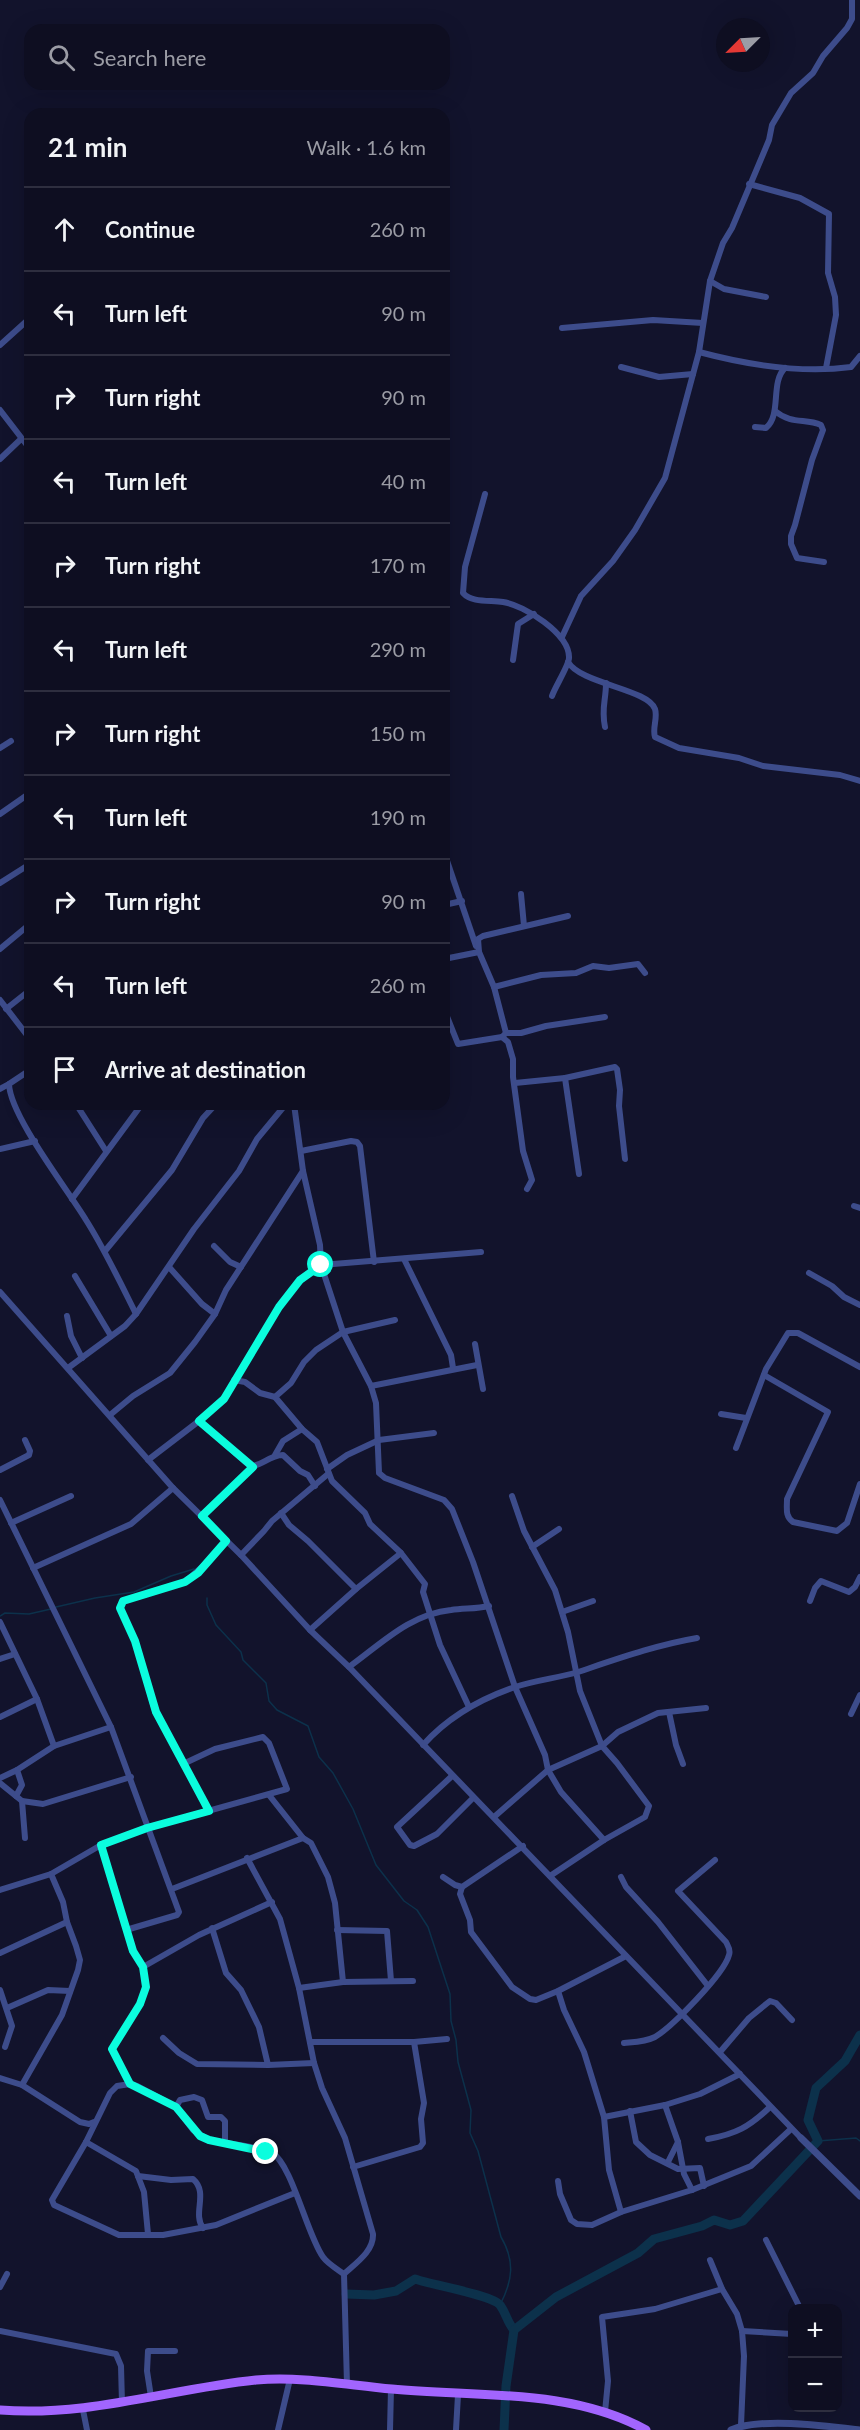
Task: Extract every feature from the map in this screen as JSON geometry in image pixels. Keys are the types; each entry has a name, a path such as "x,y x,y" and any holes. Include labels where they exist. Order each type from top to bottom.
{"main road":[{"path":"0,2410 44,2412 83,2410 222,2384 290,2379 458,2395 535,2399 605,2412 646,2430"}],"street":[{"path":"562,637 582,596 613,561 635,530 665,478 687,405 699,352 710,280 723,243 732,228 769,140 772,125 791,93 813,73 822,56 847,28 852,18 852,0"},
{"path":"749,184 800,198 829,214 828,273 836,297 836,315 826,368"},
{"path":"710,280 724,289 766,297"},
{"path":"562,328 653,320 703,323"},
{"path":"0,345 24,323"},
{"path":"699,352 773,368 851,367 860,356"},
{"path":"621,367 659,377 693,374"},
{"path":"773,368 779,374"},
{"path":"755,427 769,426 775,411 779,374 785,368"},
{"path":"0,410 24,442"},
{"path":"775,411 791,420 821,425 823,430 812,460 790,541 798,558 824,562"},
{"path":"0,459 21,439"},
{"path":"485,494 465,567 463,593 470,598 515,605 534,614 562,637 569,655 568,662 552,696"},
{"path":"513,660 518,624 534,614"},
{"path":"568,662 577,673 642,698 654,707 656,712 653,732 655,737 666,744 739,758 763,766 840,775 860,781"},
{"path":"605,727 602,711 606,696 606,683"},
{"path":"0,748 11,741"},
{"path":"2,809 24,799"},
{"path":"0,883 24,868"},
{"path":"450,868 479,952 494,987 504,1035 513,1059 523,1151 532,1180 527,1189"},
{"path":"520,894 524,926"},
{"path":"450,904 462,901"},
{"path":"479,952 478,939 483,936 568,916"},
{"path":"0,949 24,929"},
{"path":"450,958 479,952"},
{"path":"494,987 542,975 576,973 593,966 609,968 638,964 645,973"},
{"path":"6,1009 24,995"},
{"path":"0,1000 24,1032"},
{"path":"450,1024 458,1044 521,1033 546,1026 605,1017"},
{"path":"515,1083 565,1078 600,1068 615,1067 620,1090 619,1106 625,1159"},
{"path":"0,1089 24,1074"},
{"path":"565,1078 579,1174"},
{"path":"9,1084 9,1095 35,1141 105,1251 136,1314"},
{"path":"80,1110 106,1151"},
{"path":"72,1199 137,1110"},
{"path":"105,1251 172,1170 203,1118 210,1110"},
{"path":"68,1368 125,1326 136,1314 194,1229 239,1171 257,1139 281,1110"},
{"path":"295,1110 303,1171 320,1245 321,1265 343,1332 371,1386 376,1403 379,1473 385,1478 403,1483 449,1504 489,1606 515,1687 545,1755 548,1770 567,1799 604,1840"},
{"path":"0,1149 35,1141"},
{"path":"301,1151 351,1141 357,1142 360,1146 374,1262"},
{"path":"110,1415 133,1396 170,1373 215,1314 241,1267 303,1171"},
{"path":"214,1246 230,1262 241,1267"},
{"path":"148,1460 224,1399 279,1307 300,1280 321,1265 481,1252"},
{"path":"404,1258 451,1355 453,1368"},
{"path":"169,1267 202,1304 215,1314"},
{"path":"809,1273 832,1286 844,1298 860,1305"},
{"path":"75,1276 111,1336"},
{"path":"0,1292 173,1488 241,1555 310,1630 349,1667 473,1798 550,1875 791,2129 860,2196"},
{"path":"67,1316 70,1336 82,1358"},
{"path":"274,1397 291,1383 304,1362 316,1350 343,1332 395,1320"},
{"path":"736,1448 764,1375 777,1354 783,1338 788,1333 798,1333 860,1367"},
{"path":"475,1344 483,1389"},
{"path":"371,1386 477,1365"},
{"path":"764,1375 828,1412 788,1499 786,1513 789,1519 792,1522 837,1531 847,1523 860,1484"},
{"path":"234,1380 245,1382 260,1393 274,1397 302,1429 317,1442 328,1476 365,1513 370,1524 401,1554 425,1584 423,1592 429,1615 440,1645 469,1707"},
{"path":"721,1414 746,1418"},
{"path":"199,1421 253,1467"},
{"path":"202,1516 253,1467 275,1455 283,1441 302,1429"},
{"path":"241,1555 281,1513 328,1476 347,1455 379,1440 434,1433"},
{"path":"0,1470 29,1455 30,1451 25,1440"},
{"path":"275,1455 286,1457 300,1471 308,1475 315,1486"},
{"path":"33,1569 131,1524 173,1488"},
{"path":"11,1523 71,1496"},
{"path":"512,1496 524,1531 555,1590 580,1691 602,1746 649,1806 645,1817 550,1875"},
{"path":"0,1500 111,1727 179,1912 177,1915 126,1930"},
{"path":"281,1513 289,1525 356,1589"},
{"path":"532,1547 560,1529"},
{"path":"209,1811 150,1699 135,1641 120,1604 123,1601 185,1582 198,1573 226,1541"},
{"path":"310,1630 356,1589 401,1554"},
{"path":"810,1601 815,1588 821,1581 849,1592 855,1587 860,1577"},
{"path":"562,1612 593,1601"},
{"path":"349,1667 401,1627 429,1615 489,1606"},
{"path":"0,1622 37,1699 54,1746"},
{"path":"423,1745 438,1728 469,1707 515,1687 576,1672 661,1644 697,1638"},
{"path":"0,1659 15,1654"},
{"path":"851,1714 860,1695"},
{"path":"0,1717 37,1699"},
{"path":"494,1817 548,1770 602,1746 618,1732 658,1713 706,1708"},
{"path":"669,1712 676,1745 683,1764"},
{"path":"0,1778 54,1746 111,1727"},
{"path":"0,1890 51,1874 101,1845 147,1828 285,1791 287,1786 269,1743 263,1737 214,1749 183,1764"},
{"path":"17,1770 22,1785 19,1798 25,1838"},
{"path":"452,1776 398,1827 410,1845 414,1846 437,1834 473,1798"},
{"path":"0,1783 19,1798 43,1804 131,1777"},
{"path":"269,1795 303,1838 311,1843 327,1877 335,1903 343,1982"},
{"path":"172,1889 303,1838"},
{"path":"101,1845 133,1951 143,1967 146,1987 140,2004 112,2049 130,2084"},
{"path":"522,1846 462,1887 460,1894 470,1920 471,1932 512,1987 524,1997 536,2000 626,1956"},
{"path":"248,1858 272,1902 286,1938 299,1988 314,2064 322,2088 345,2138 374,2242 344,2274 347,2384"},
{"path":"624,2043 649,2039 684,2014 729,1956 729,1948 678,1891 716,1860"},
{"path":"22,2085 69,2002 70,1991 80,1960 63,1902 51,1874"},
{"path":"443,1877 462,1887"},
{"path":"621,1877 626,1887 658,1922 708,1986"},
{"path":"143,1967 212,1928 272,1902"},
{"path":"0,1953 67,1922"},
{"path":"212,1928 225,1972 241,1990 259,2027 268,2066"},
{"path":"337,1930 387,1931 391,1981"},
{"path":"299,1988 343,1982 413,1981"},
{"path":"0,1990 12,2031 5,2046"},
{"path":"7,2008 48,1990 70,1991"},
{"path":"558,1991 564,2010 584,2052 604,2117 609,2170 621,2212"},
{"path":"720,2052 750,2018 770,2001 776,2003 792,2020"},
{"path":"163,2038 179,2053 197,2064 268,2066 314,2064"},
{"path":"310,2042 414,2042 447,2039"},
{"path":"353,2168 420,2147 423,2142 421,2119 424,2103 414,2042"},
{"path":"604,2117 665,2105 700,2094 740,2074"},
{"path":"0,2078 22,2085 80,2122 89,2124 94,2122"},
{"path":"295,2193 216,2225 163,2235 119,2235 54,2205 53,2197 86,2142 110,2093 117,2086 130,2084 176,2107 200,2136 273,2154 284,2167 323,2258 344,2274"},
{"path":"176,2107 180,2100 194,2097 202,2100 208,2117 221,2117 225,2121 225,2144"},
{"path":"665,2105 678,2142 684,2174 692,2190"},
{"path":"708,2139 731,2135 745,2128 770,2107"},
{"path":"630,2111 636,2142 650,2155 678,2169 700,2168 704,2186"},
{"path":"558,2181 560,2194 574,2223 592,2225 621,2212 704,2186 752,2166 791,2129"},
{"path":"86,2142 136,2171 144,2192 148,2234"},
{"path":"668,2162 678,2142"},
{"path":"138,2176 171,2180 193,2179 198,2184 200,2192 199,2223 203,2228"},
{"path":"766,2240 798,2304"},
{"path":"710,2260 737,2314 742,2331 744,2356 741,2425"},
{"path":"0,2287 7,2274"},
{"path":"605,2412 608,2381 602,2317 655,2309 723,2289"},
{"path":"0,2331 116,2354 121,2366 122,2403"},
{"path":"742,2331 788,2334"},
{"path":"151,2397 147,2371 148,2351 175,2351"},
{"path":"278,2430 290,2379"},
{"path":"390,2430 391,2389"},
{"path":"456,2430 458,2395"},
{"path":"83,2410 87,2430"},
{"path":"731,2430 741,2425 762,2423 860,2430"}],"waterway":[{"path":"56,1607 134,1592 194,1569"},
{"path":"207,1598 207,1605 216,1625 241,1652 243,1660 266,1683 269,1701 277,1710 308,1726 319,1757 333,1773 353,1809 376,1865 404,1901 417,1910 428,1927 450,1994 451,2021 458,2062 471,2110 470,2133 478,2151 501,2237 509,2254 510,2279 500,2305"},
{"path":"0,1616 5,1613 29,1614 51,1609"},
{"path":"504,2430 506,2386 514,2330 556,2297 638,2253 654,2239 702,2226 714,2220 730,2225 743,2221 818,2141 808,2120 816,2088 845,2061 860,2035"},
{"path":"818,2141 856,2138 860,2141"},
{"path":"346,2294 374,2295 396,2291 415,2279 495,2301 504,2311 514,2330"}],"route":[{"path":"266,2152 200,2136 176,2107 130,2084 112,2049 140,2004 146,1987 143,1967 133,1951 101,1845 147,1828 209,1811 150,1699 135,1641 120,1604 123,1601 185,1582 198,1573 226,1541 202,1516 253,1467 199,1421 224,1399 279,1307 300,1280 321,1265"}]}
